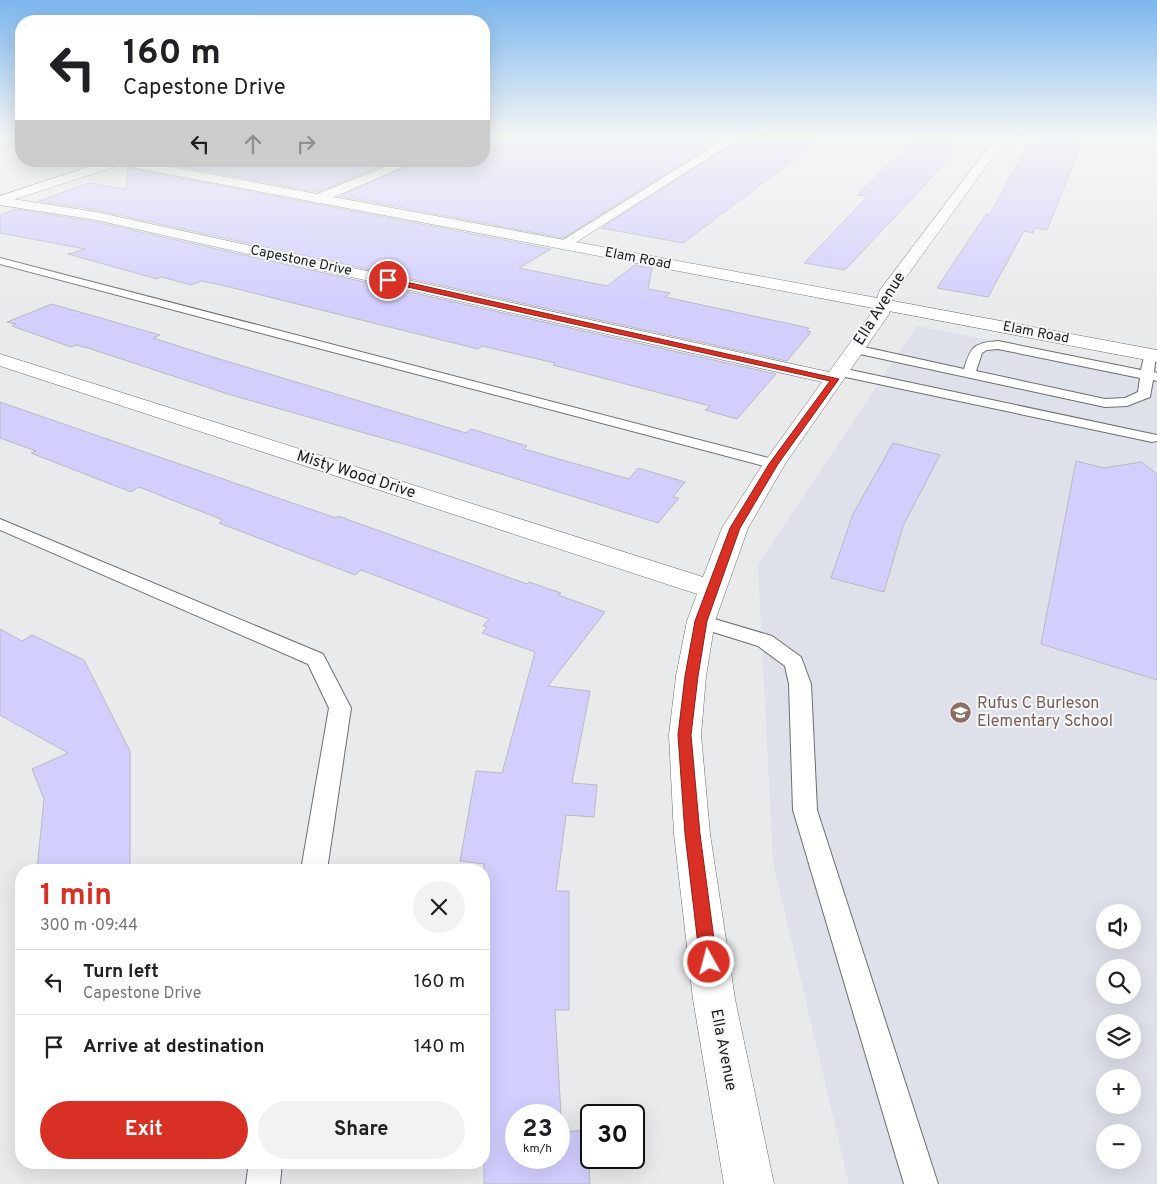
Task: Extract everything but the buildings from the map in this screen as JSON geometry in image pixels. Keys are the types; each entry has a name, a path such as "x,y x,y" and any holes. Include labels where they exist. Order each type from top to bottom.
{"street":[{"path":"0,200 24,192"},
{"name":"Elam Road","path":"282,192 1153,355"},
{"path":"317,199 334,192"},
{"path":"562,245 647,192"},
{"name":"Ella Avenue","path":"748,1184 714,999 692,834 684,735 691,676 701,621 711,589 735,528 774,464 880,314 886,294 961,192"},
{"name":"Capestone Drive","path":"0,200 96,216 844,367"},
{"name":"Misty Wood Drive","path":"0,360 711,589"}],"lane":[{"path":"0,261 774,464"},
{"path":"968,374 976,351 984,346 998,345 1152,376"},
{"path":"844,367 968,374 1106,403 1126,402 1145,394 1152,376 1153,355"},
{"path":"844,367 1152,438"},
{"path":"0,524 316,659 340,708 315,864"},
{"path":"701,621 765,641 794,662 800,684 805,810 921,1184"},
{"path":"263,1184 265,1169"}],"shaded area":[{"name":"Rufus C Burleson Elementary School","path":"917,326 1157,373 1157,1184 849,1184 773,862 758,564"}],"place":[{"name":"Rufus C Burleson Elementary School","path":"961,713"}],"route":[{"path":"388,280 835,379 774,464 735,528 711,589 701,621 691,676 684,735 692,834 709,962"}]}
